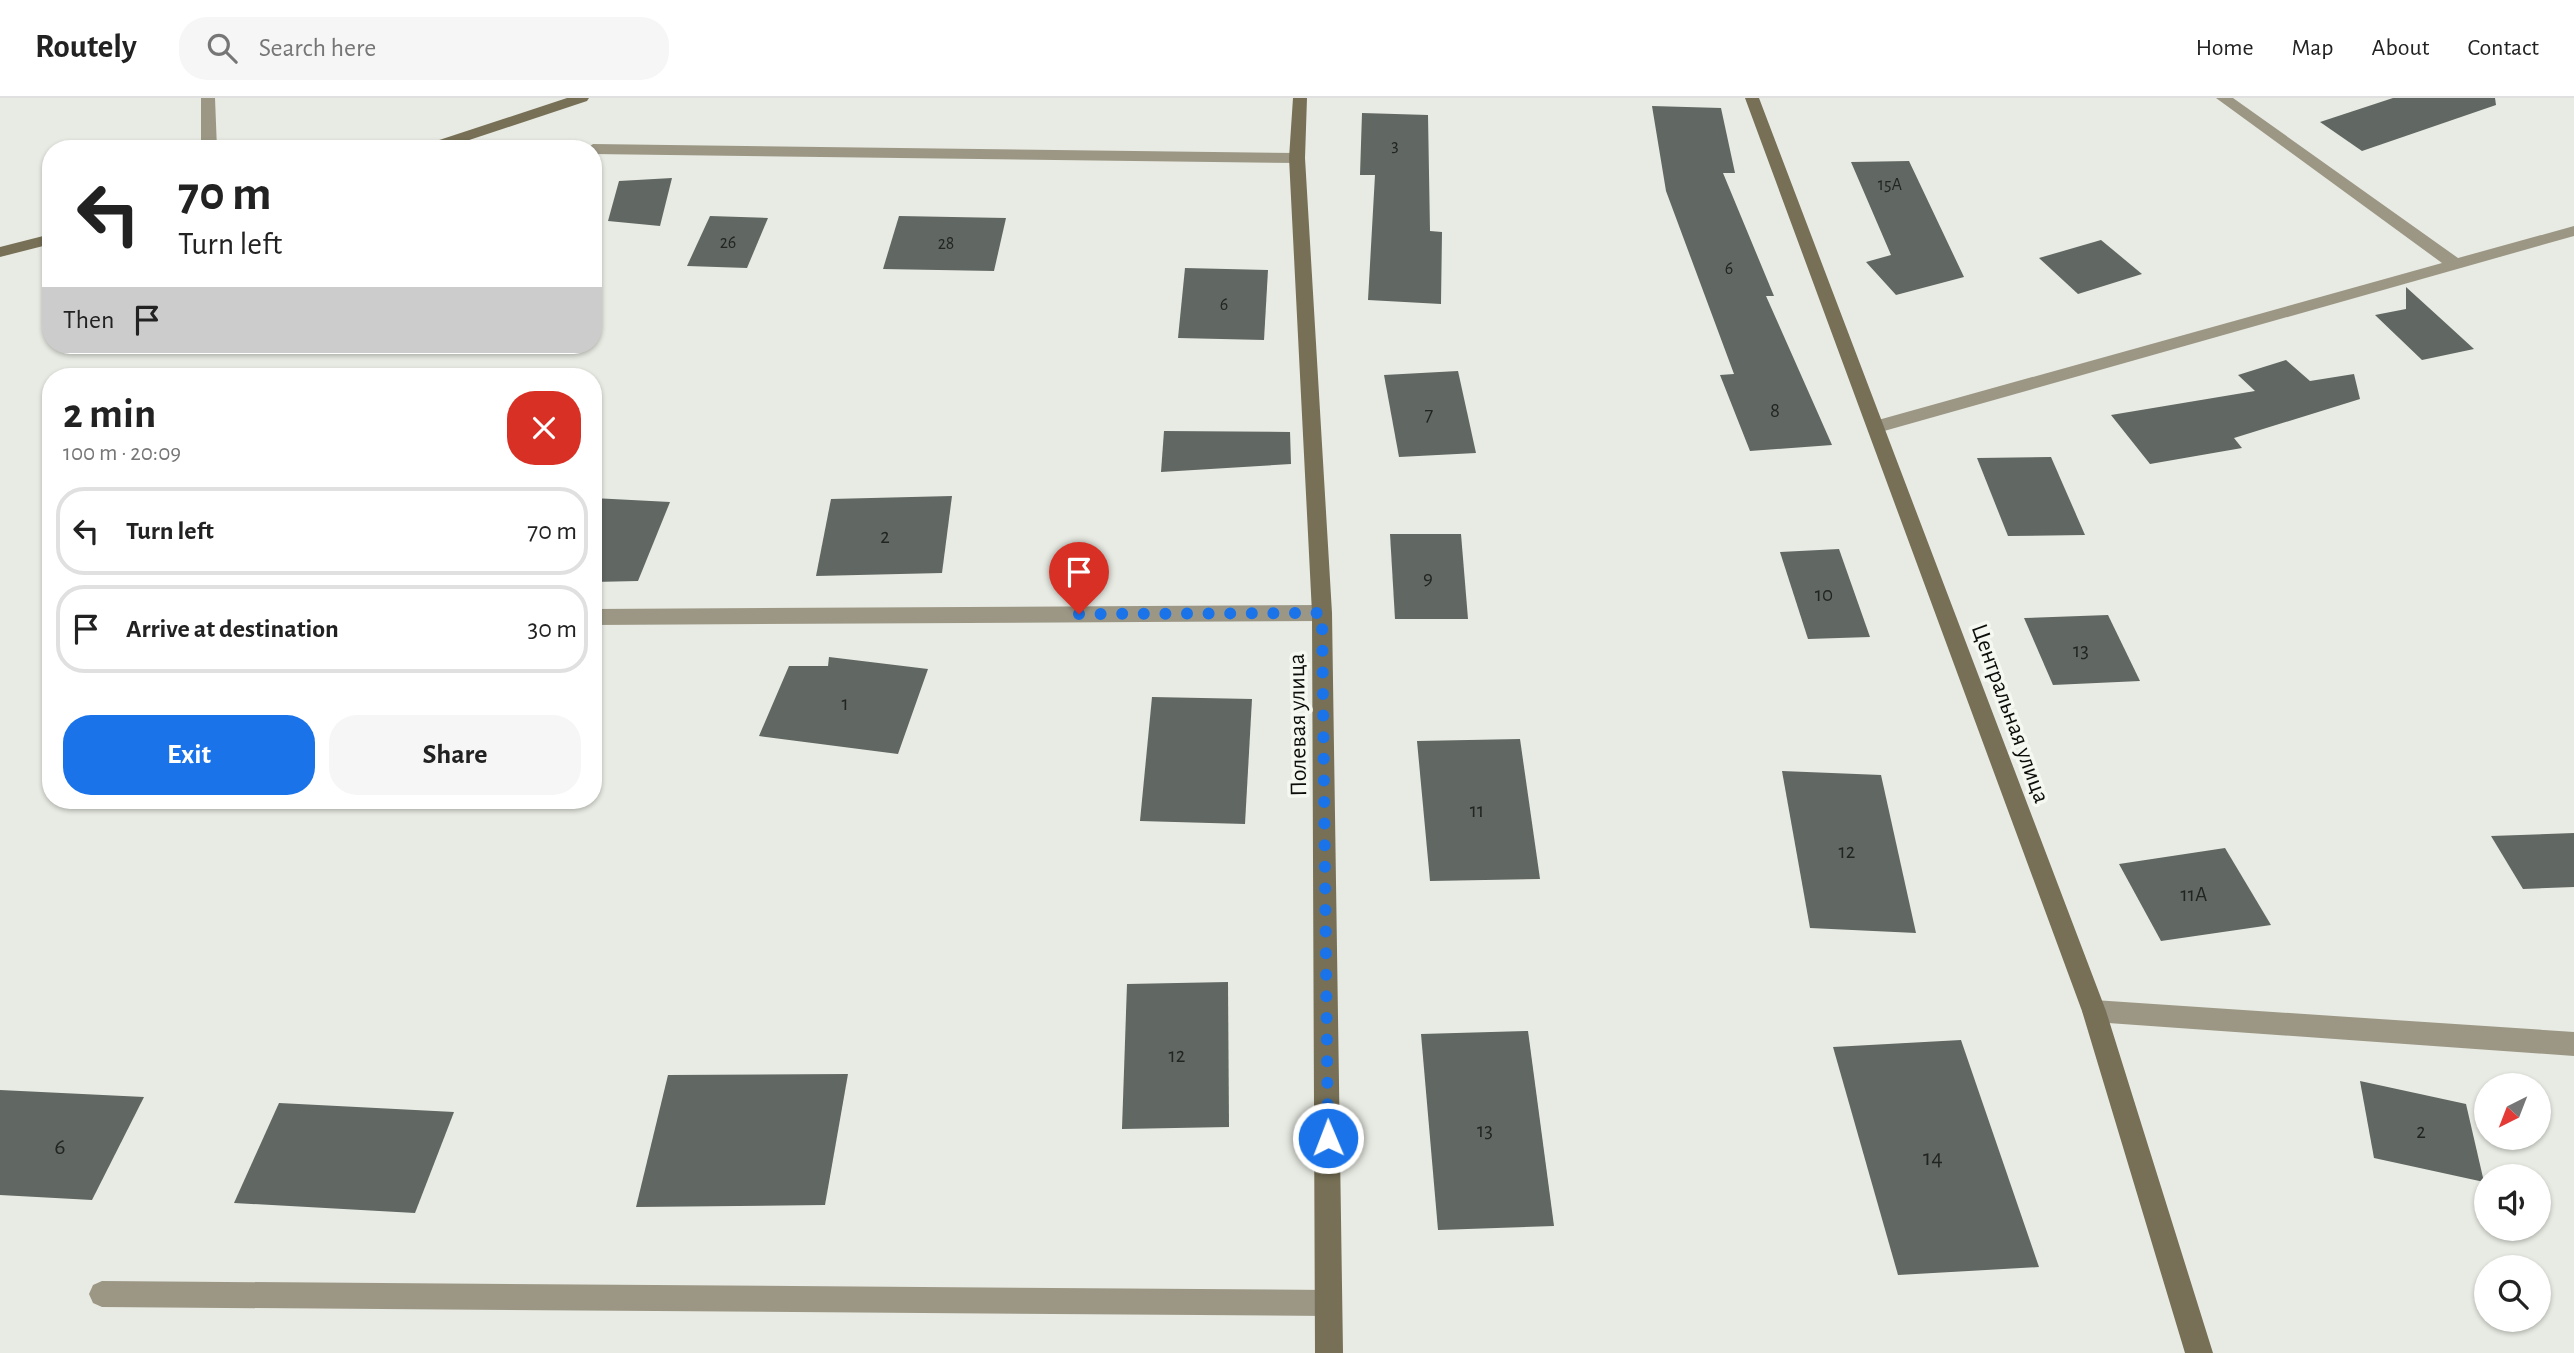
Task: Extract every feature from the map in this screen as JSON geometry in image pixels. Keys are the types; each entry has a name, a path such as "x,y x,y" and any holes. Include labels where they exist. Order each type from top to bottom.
{"street":[{"path":"208,98 209,140"},
{"path":"453,140 582,98"},
{"name":"Полевая улица","path":"1300,98 1297,158 1322,613 1329,1353"},
{"name":"Центральная улица","path":"1752,98 2094,1011 2199,1353"},
{"path":"2223,98 2456,265"},
{"path":"602,149 1297,158"},
{"path":"1877,427 2574,231"},
{"path":"0,251 42,241"},
{"path":"602,617 1322,613"},
{"path":"2094,1011 2574,1044"},
{"path":"102,1294 1329,1303"}],"building":[{"path":"2393,98 2495,98 2496,105 2362,151 2320,122"},
{"path":"1652,106 1721,108 1735,173 1723,173 1774,296 1766,296 1832,445 1750,451 1720,375 1734,374 1666,191"},
{"path":"1362,113 1428,115 1430,231 1442,232 1441,304 1368,300 1375,175 1360,175"},
{"path":"1909,161 1964,277 1896,295 1866,262 1891,255 1851,162"},
{"path":"672,178 660,226 608,221 619,181"},
{"path":"710,216 768,218 747,268 687,266"},
{"path":"899,216 1006,218 994,271 883,269"},
{"path":"2101,240 2142,274 2078,294 2039,258"},
{"path":"1185,268 1268,270 1264,340 1178,338"},
{"path":"2406,287 2474,349 2422,360 2375,315 2406,309"},
{"path":"2286,360 2310,381 2354,374 2360,399 2234,438 2242,448 2150,464 2111,415 2255,391 2238,375"},
{"path":"1458,371 1476,453 1399,457 1384,375"},
{"path":"1164,431 1290,432 1291,464 1161,472"},
{"path":"2051,457 2085,535 2008,536 1977,458"},
{"path":"952,496 942,573 816,576 831,499"},
{"path":"602,498 670,502 638,581 602,582"},
{"path":"1390,534 1461,534 1468,619 1395,619"},
{"path":"1839,549 1870,637 1808,639 1780,552"},
{"path":"2108,615 2140,681 2053,685 2024,618"},
{"path":"829,657 928,669 898,754 759,736 789,666 828,666"},
{"path":"1152,697 1252,699 1245,824 1140,821"},
{"path":"1520,739 1540,879 1430,881 1417,741"},
{"path":"1782,771 1881,775 1916,933 1810,928"},
{"path":"2574,833 2574,887 2523,889 2491,836"},
{"path":"2225,848 2271,925 2161,941 2119,864"},
{"path":"1228,982 1229,1127 1122,1129 1127,984"},
{"path":"1528,1031 1554,1226 1438,1230 1421,1034"},
{"path":"1961,1040 2039,1267 1898,1275 1833,1047"},
{"path":"848,1074 825,1205 636,1207 668,1075"},
{"path":"2360,1081 2466,1104 2474,1150 2477,1150 2480,1164 2474,1164 2474,1180 2374,1158"},
{"path":"0,1090 144,1097 92,1200 0,1195"},
{"path":"279,1103 454,1112 415,1213 234,1203"}],"route":[{"path":"1079,614 1322,613 1328,1138"}]}
